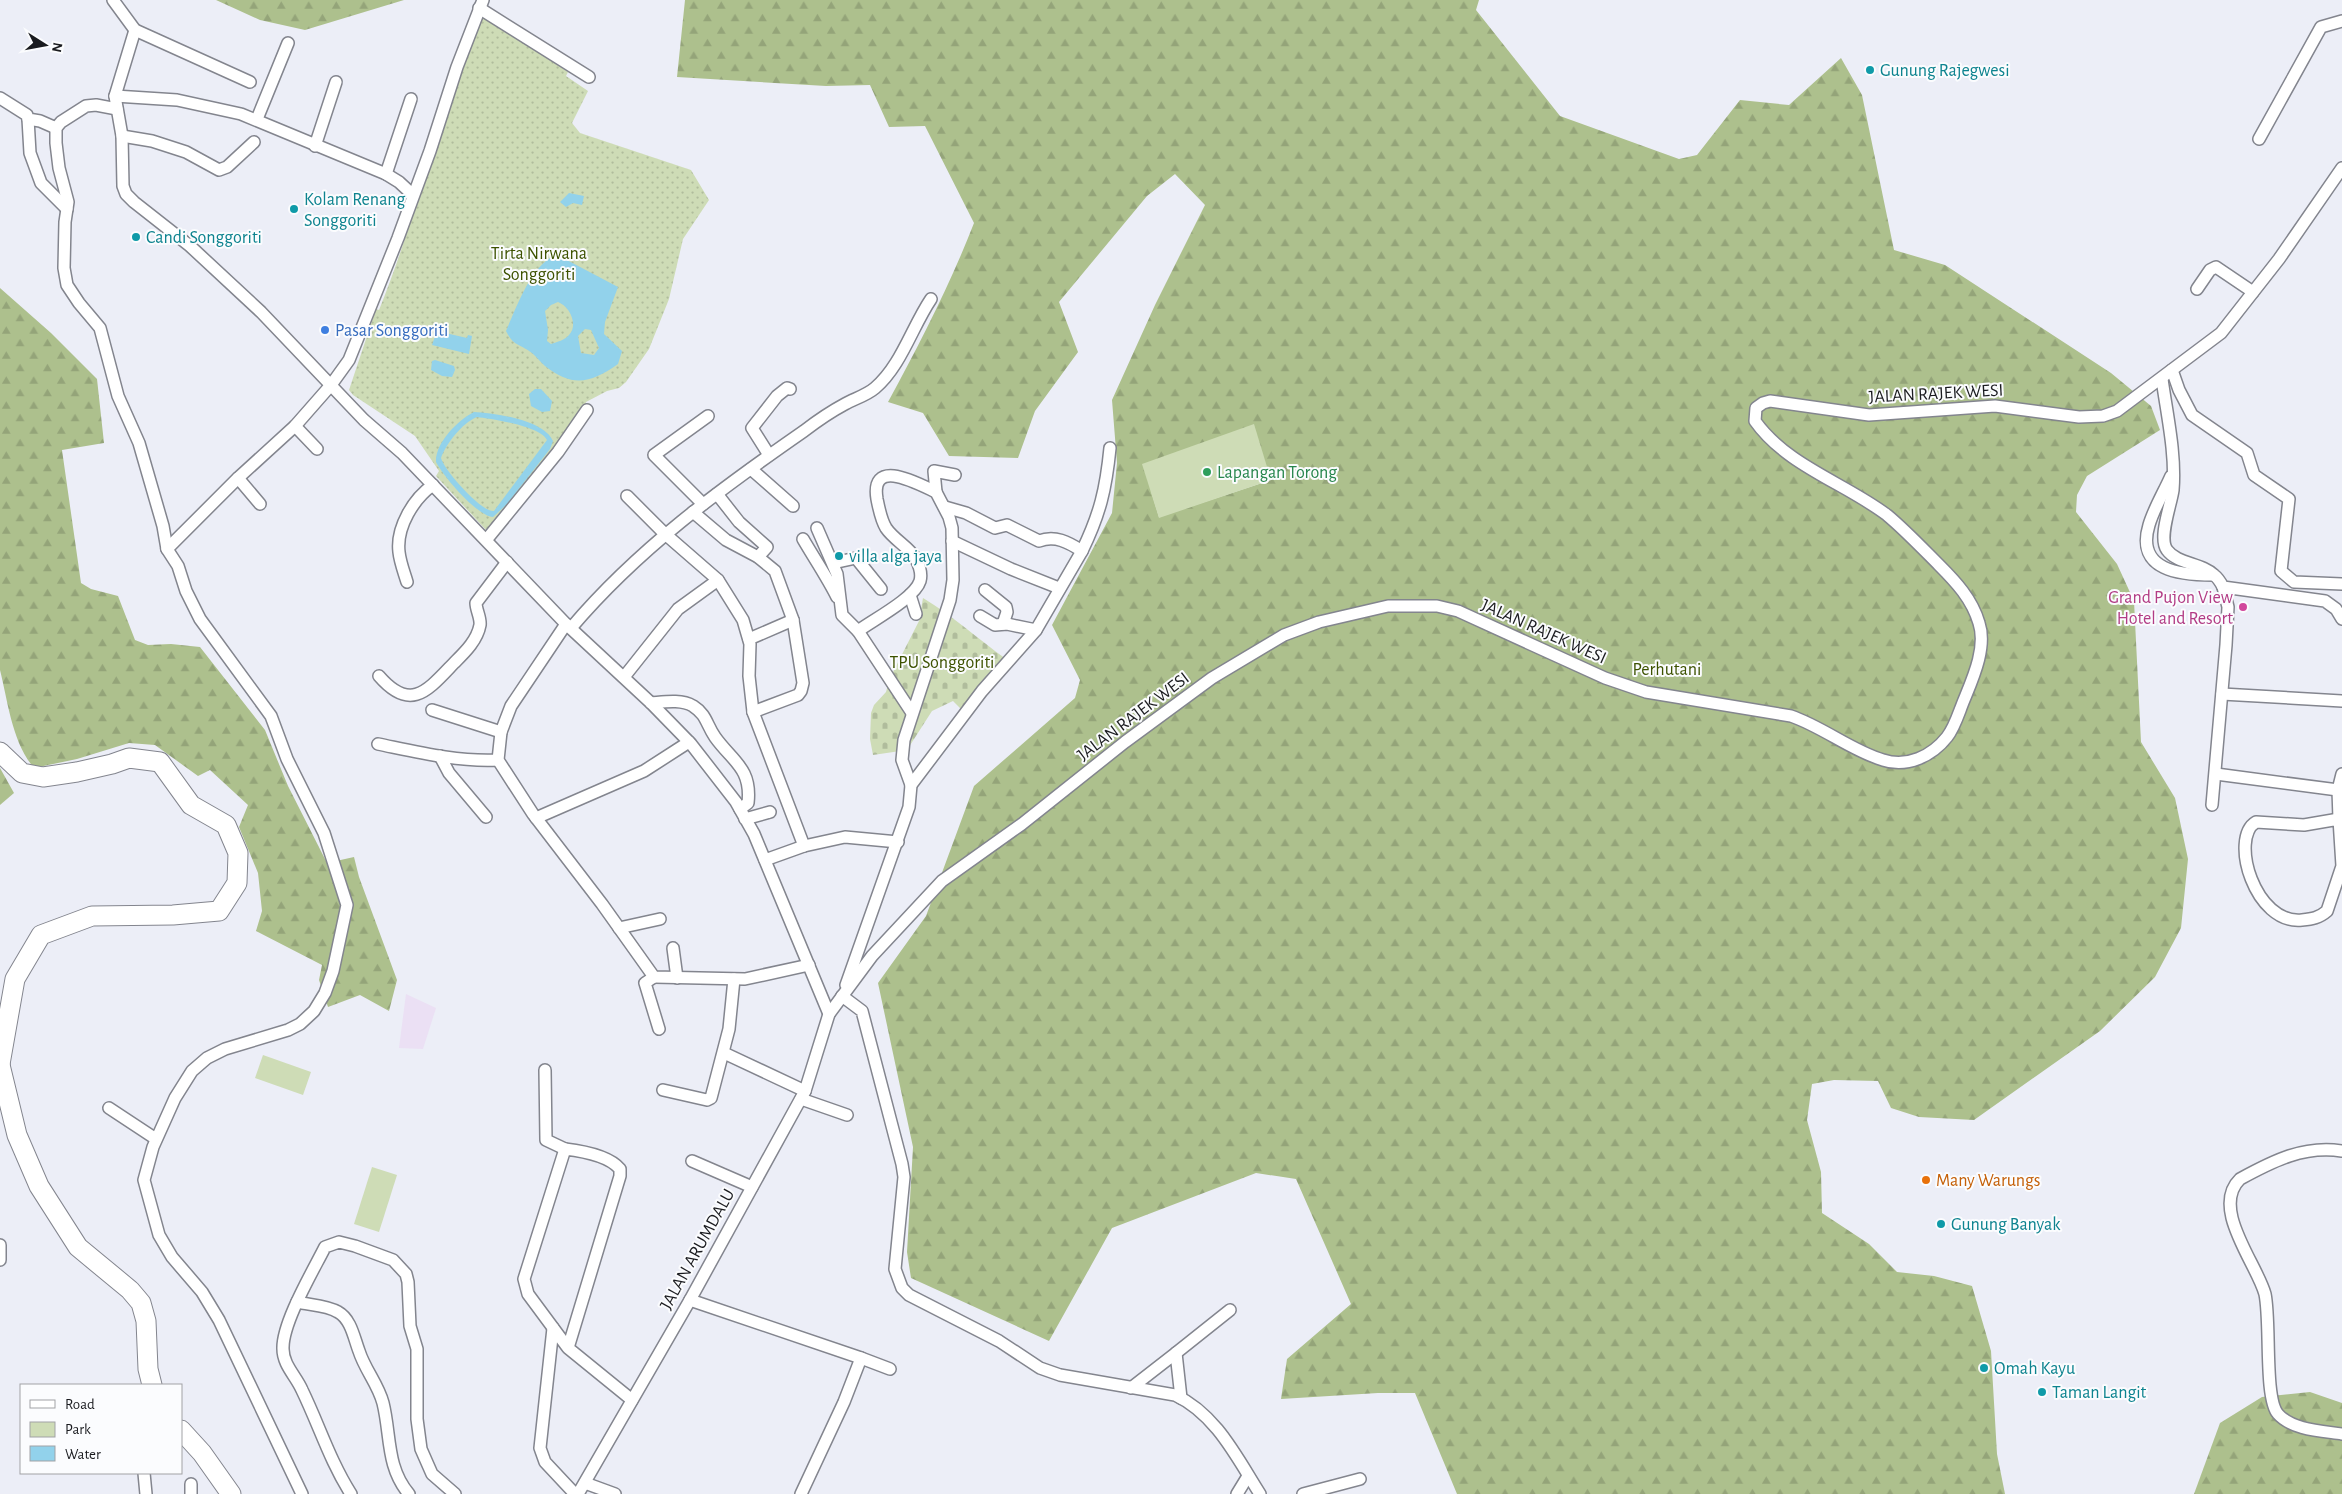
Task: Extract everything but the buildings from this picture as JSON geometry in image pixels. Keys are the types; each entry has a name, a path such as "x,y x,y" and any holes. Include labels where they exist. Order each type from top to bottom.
{"main road":[{"path":"0,752 22,773 43,777 77,772 129,758 160,762 191,805 226,825 238,853 237,883 219,911 173,915 92,916 42,935 15,979 0,1064 17,1135 39,1186 78,1247 130,1290 141,1303 146,1321 148,1369 152,1384"},
{"path":"182,1431 202,1453 231,1494"}],"street":[{"path":"113,0 134,30 250,82"},
{"path":"167,549 238,478 295,426 331,385 349,360 413,195 481,4 589,78"},
{"path":"2259,138 2321,27 2342,21"},
{"path":"134,30 116,96 122,136 123,179 126,194 190,246 262,312 364,420 395,446 487,539 569,626 651,703 688,742 742,814 765,860 829,1014"},
{"path":"257,119 288,43"},
{"path":"315,146 336,82"},
{"path":"116,96 177,100 257,119 315,146 386,174 413,195"},
{"path":"0,98 27,115 30,153 40,183 67,208"},
{"path":"386,174 411,99"},
{"path":"117,110 86,106 61,122 56,128 56,143 68,202 64,268 67,285 100,328 115,386 140,443 163,526 167,549 178,566 186,591 200,619 271,716 286,759 324,833 347,905 333,971 325,993 314,1011 300,1024 288,1030 225,1049 207,1058 192,1071 179,1091 156,1139 144,1180 159,1235 172,1257 202,1292 219,1320 302,1494"},
{"path":"28,119 40,120 56,128"},
{"path":"122,136 152,141 186,152 219,170 227,167 254,142"},
{"name":"JALAN RAJEK WESI","path":"829,1014 894,931 942,881 1022,824 1125,742 1212,678 1284,635 1319,622 1388,606 1437,606 1458,611 1604,678 1638,689 1721,706 1791,716 1810,723 1884,761 1916,760 1928,755 1947,737 1956,722 1975,674 1981,643 1980,625 1972,606 1952,578 1886,515 1802,462 1765,433 1755,421 1756,408 1763,403 1770,402 1870,415 1995,406 2079,417 2103,416 2117,411 2222,333 2342,168"},
{"path":"2197,289 2210,270 2216,267 2253,292"},
{"path":"654,978 619,928 536,818 498,760 501,732 511,706 569,626 602,591 664,533 828,414 874,389 906,346 918,318 932,299"},
{"path":"2172,370 2179,390 2192,415 2247,453 2254,475 2289,499 2281,571 2294,582 2342,584"},
{"path":"2162,379 2173,472 2173,490 2164,543 2168,551 2175,556 2214,575 2224,587 2228,607 2212,805"},
{"path":"769,455 752,428 777,396 786,388 790,389"},
{"path":"487,539 558,452 587,410"},
{"path":"703,504 654,455 708,416"},
{"path":"295,426 317,449"},
{"path":"1110,448 1101,508 1082,551 1036,630 982,691 912,785 909,807 898,842 843,994 862,1011 902,1164 904,1177 895,1269 902,1288 909,1295 999,1341 1040,1368 1060,1375 1182,1398 1216,1426 1260,1494"},
{"path":"751,469 793,506"},
{"path":"912,785 902,760 904,740 950,600 953,580 952,528 945,507 936,492 934,471 954,475"},
{"path":"2173,472 2148,526 2148,551 2157,565 2172,572 2188,575 2214,575"},
{"path":"858,631 910,595 921,580 916,558 885,527 876,485 880,478 892,475 936,492"},
{"path":"238,478 260,504"},
{"path":"407,582 398,551 401,533 409,512 423,492 432,484"},
{"path":"717,494 739,522 767,548 758,557"},
{"path":"627,496 664,533 718,580 743,620 749,639 749,676 753,712 804,846"},
{"path":"945,507 966,513 995,528 1007,525 1039,540 1050,537 1058,539 1082,551"},
{"path":"693,512 726,540 758,557 775,571 793,620 803,683 801,691 798,695 753,712"},
{"path":"817,528 833,563 838,581 839,603"},
{"path":"804,538 823,574 829,581 842,615 858,631 912,713"},
{"path":"952,541 1012,569 1059,588"},
{"path":"833,563 856,558 881,589"},
{"path":"378,676 387,686 399,693 411,695 425,692 470,647 480,627 476,603 507,562"},
{"path":"624,677 678,609 718,580"},
{"path":"2224,587 2325,601 2336,609 2342,619"},
{"path":"985,590 1006,607 1007,612 1003,624"},
{"path":"910,595 916,614"},
{"path":"980,616 995,625 1024,626 1036,630"},
{"path":"749,639 793,620"},
{"path":"2222,694 2342,701"},
{"path":"651,703 679,702 691,705 705,716 714,735 732,754 748,784 748,803 742,814"},
{"path":"432,710 501,732"},
{"path":"536,818 644,771 688,742"},
{"path":"378,744 440,756 479,761 498,760"},
{"path":"440,756 449,772 486,817"},
{"path":"2216,774 2338,790"},
{"path":"2339,819 2315,824 2256,822 2250,826 2247,832 2247,862 2253,885 2259,896 2275,912 2294,921 2313,919 2327,911 2342,866 2338,790 2342,774"},
{"path":"742,814 770,812"},
{"path":"765,860 804,846 845,838 898,842"},
{"path":"619,928 660,918"},
{"path":"673,948 677,978"},
{"path":"659,1029 645,983 654,978 745,979 809,965"},
{"path":"663,1090 707,1100 711,1098 724,1053 734,979"},
{"name":"JALAN ARUMDALU","path":"576,1494 690,1300 803,1095 829,1014"},
{"path":"724,1053 803,1095 847,1115"},
{"path":"545,1070 546,1140 565,1149 604,1158 616,1164 620,1169 620,1176 568,1348"},
{"path":"109,1108 156,1139"},
{"path":"565,1149 524,1279 528,1294 568,1348 632,1400"},
{"path":"2342,1151 2307,1150 2278,1160 2240,1179 2236,1183 2231,1201 2237,1234 2264,1293 2268,1315 2269,1387 2277,1413 2288,1422 2300,1426 2342,1434"},
{"path":"692,1161 752,1187"},
{"path":"351,1494 332,1463 302,1389 287,1367 282,1350 284,1337 297,1302 325,1247 340,1242 393,1260 401,1268 408,1282 410,1326 417,1349 417,1419 421,1449 432,1474 455,1494"},
{"path":"0,1245 0,1260"},
{"path":"690,1300 861,1358 890,1370"},
{"path":"297,1302 336,1311 344,1316 383,1402 390,1458 399,1480 409,1494"},
{"path":"1131,1388 1230,1310"},
{"path":"553,1328 540,1448 549,1466 576,1494"},
{"path":"1176,1353 1182,1398"},
{"path":"800,1494 844,1402 861,1358"},
{"path":"144,1474 146,1494"},
{"path":"1237,1494 1248,1476"},
{"path":"1303,1494 1360,1479"},
{"path":"584,1483 615,1494"}],"shaded area":[{"path":"406,994 436,1008 423,1049 399,1048"}],"green space":[{"path":"216,0 404,0 305,30 260,20"},
{"name":"Perhutani","path":"685,0 1479,0 1476,10 1560,116 1679,159 1697,155 1740,100 1789,105 1841,58 1862,95 1894,250 1945,265 2111,373 2151,406 2160,430 2087,476 2077,495 2076,512 2117,564 2134,601 2141,742 2175,798 2188,859 2181,928 2155,977 2100,1031 1974,1120 1919,1117 1891,1108 1878,1081 1834,1080 1812,1084 1807,1120 1821,1172 1822,1213 1869,1244 1897,1272 1934,1276 1972,1286 1991,1351 1997,1454 2005,1494 1457,1494 1415,1393 1378,1393 1281,1399 1287,1359 1351,1304 1296,1179 1256,1173 1112,1228 1049,1341 911,1278 907,1252 913,1147 878,983 926,916 974,786 1075,698 1080,680 1052,625 1112,513 1117,463 1112,400 1155,305 1205,205 1175,174 1147,196 1059,302 1078,352 1035,411 1018,458 949,456 923,413 888,402 934,314 974,223 925,126 889,127 870,85 826,86 677,77","holes":["1271,480 1159,517 1151,491"]},
{"name":"Tirta Nirwana Songgoriti","path":"484,16 568,72 566,76 588,91 572,123 580,133 691,170 709,200 683,239 669,299 649,349 626,382 619,388 607,391 586,402 584,409 546,463 490,530 486,530 436,476 439,471 415,436 353,395 349,390 376,309 379,310 396,265 434,146 480,17"},
{"path":"0,288 51,333 97,379 104,443 62,450 81,583 91,589 118,596 135,640 148,645 171,644 200,647 265,730 288,786 327,863 354,857 359,877 397,980 389,1011 360,995 328,1007 319,980 322,965 256,931 262,911 258,873 239,827 248,805 210,770 198,776 155,745 129,743 77,759 34,768 27,758 12,721 0,670"},
{"name":"Lapangan Torong","path":"1254,424 1271,480 1159,518 1142,464"},
{"name":"TPU Songgoriti","path":"923,598 1006,659 963,711 953,701 932,711 907,750 873,755 870,739 871,713 874,705 886,692 890,678 919,621"},
{"path":"0,768 14,793 0,805"},
{"path":"263,1055 311,1072 303,1095 255,1078"},
{"path":"372,1167 397,1175 379,1232 354,1224"},
{"path":"2310,1392 2342,1403 2342,1494 2194,1494 2220,1423 2262,1397"}],"water":[{"path":"569,193 584,196 582,205 573,203 566,207 560,202"},
{"path":"554,256 563,258 618,287 605,322 604,334 622,351 618,364 590,379 573,380 555,373 532,353 514,342 506,331 531,278 546,261","holes":["558,302 569,311 573,326 572,331 567,337 551,344 547,341 548,330 545,311 551,305","585,329 591,330 599,348 594,355 581,353 578,336"]},
{"path":"438,328 442,329 441,332 467,338 468,335 472,336 469,354 432,345"},
{"path":"435,360 454,366 455,370 452,377 442,376 431,370 432,361"},
{"path":"535,389 541,389 552,401 550,411 542,412 531,406 529,394"},
{"path":"474,412 518,419 540,428 553,441 550,449 506,505 493,517 486,515 470,503 453,485 436,462 439,447 443,440 455,426","holes":["477,417 526,427 543,435 547,440 494,511 488,510 464,490 449,472 441,458 460,429"]}],"place":[{"name":"Gunung Rajegwesi","path":"1870,70"},
{"name":"Kolam Renang Songgoriti","path":"294,209"},
{"name":"Candi Songgoriti","path":"136,237"},
{"name":"Pasar Songgoriti","path":"325,330"},
{"name":"Lapangan Torong","path":"1207,472"},
{"name":"villa alga jaya","path":"839,556"},
{"name":"Grand Pujon View Hotel and Resort","path":"2243,607"},
{"name":"Many Warungs","path":"1926,1180"},
{"name":"Gunung Banyak","path":"1941,1224"},
{"name":"Omah Kayu","path":"1984,1368"},
{"name":"Taman Langit","path":"2042,1392"}]}
